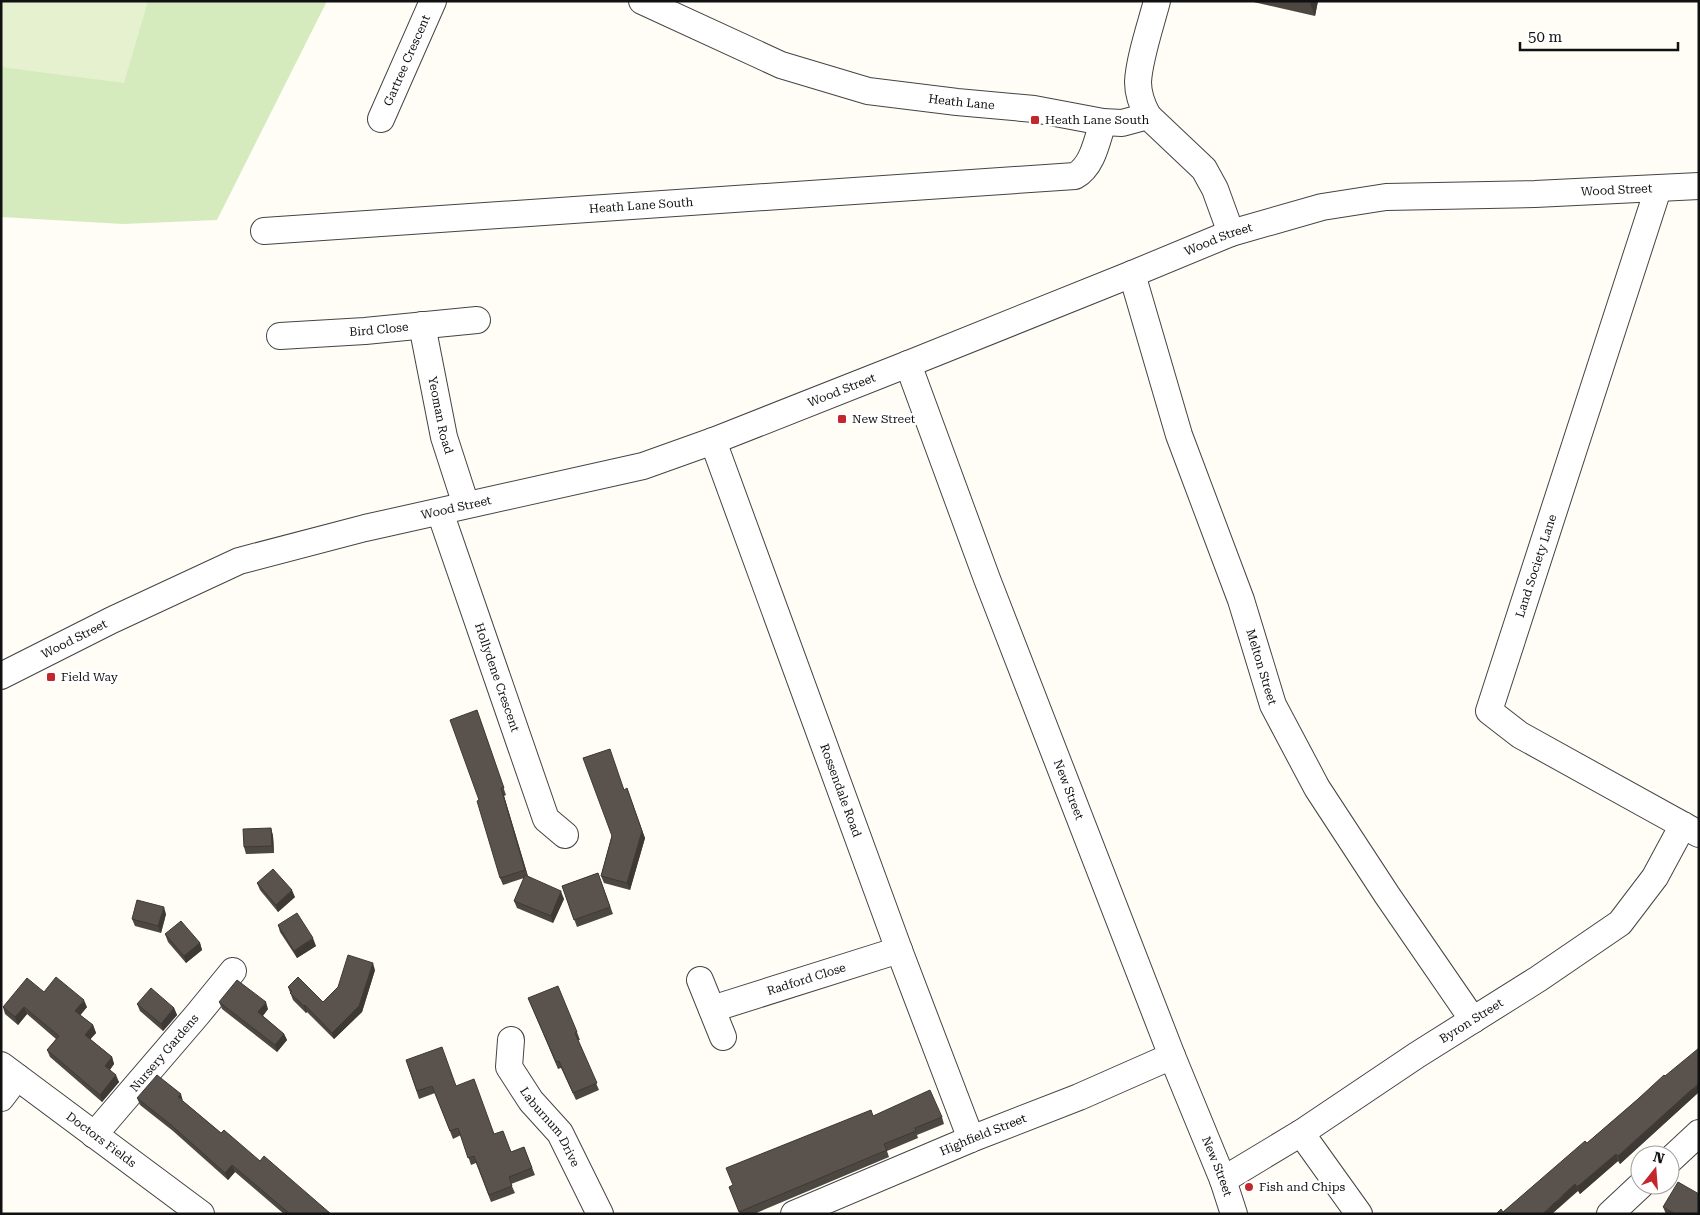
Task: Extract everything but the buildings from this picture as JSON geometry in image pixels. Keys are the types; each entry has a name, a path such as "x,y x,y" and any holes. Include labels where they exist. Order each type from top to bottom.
{"street":[{"name":"Gartree Crescent","path":"380,119 433,1"},
{"name":"Heath Lane","path":"642,1 781,65 868,91 1034,109 1103,122 1122,123 1148,116"},
{"path":"1156,1 1138,83 1143,106 1148,116 1204,169 1215,189 1231,233"},
{"name":"Heath Lane South","path":"264,231 1075,176 1084,169 1088,162 1103,122"},
{"name":"Wood Street","path":"1,676 112,620 239,561 365,528 642,466 713,441 908,364 1231,233 1322,206 1386,197 1535,194 1699,186"},
{"name":"Land Society Lane","path":"1658,188 1489,711 1520,735 1691,830"},
{"name":"Melton Street","path":"1132,274 1179,435 1241,600 1273,705 1317,788 1387,895 1473,1020"},
{"name":"Bird Close","path":"280,336 478,320"},
{"name":"Yeoman Road","path":"422,325 444,437 466,505"},
{"name":"New Street","path":"908,364 987,579 1172,1056 1223,1180 1234,1214"},
{"name":"Rossendale Road","path":"713,441 899,950 971,1139"},
{"name":"Hollydene Crescent","path":"440,512 546,819 565,835"},
{"name":"Byron Street","path":"1223,1180 1301,1133 1417,1055 1538,979 1620,923 1691,830"},
{"name":"Radford Close","path":"712,1009 899,950"},
{"name":"Nursery Gardens","path":"94,1135 198,1015 233,971"},
{"path":"700,980 722,1037"},
{"name":"Laburnum Drive","path":"511,1040 509,1067 531,1101 560,1133 600,1214"},
{"name":"Highfield Street","path":"794,1214 1172,1056"},
{"path":"1,1098 9,1071"},
{"name":"Doctors Fields","path":"9,1071 201,1214"},
{"path":"1301,1133 1358,1214"},
{"path":"1610,1214 1630,1195"}],"green space":[{"path":"1,1 327,1 217,220 123,224 1,217"},
{"path":"1,1 148,1 124,83 1,67"}],"place":[{"name":"Heath Lane South","path":"1035,120"},
{"name":"New Street","path":"842,419"},
{"name":"Field Way","path":"51,677"},
{"name":"Fish and Chips","path":"1249,1187"}]}
